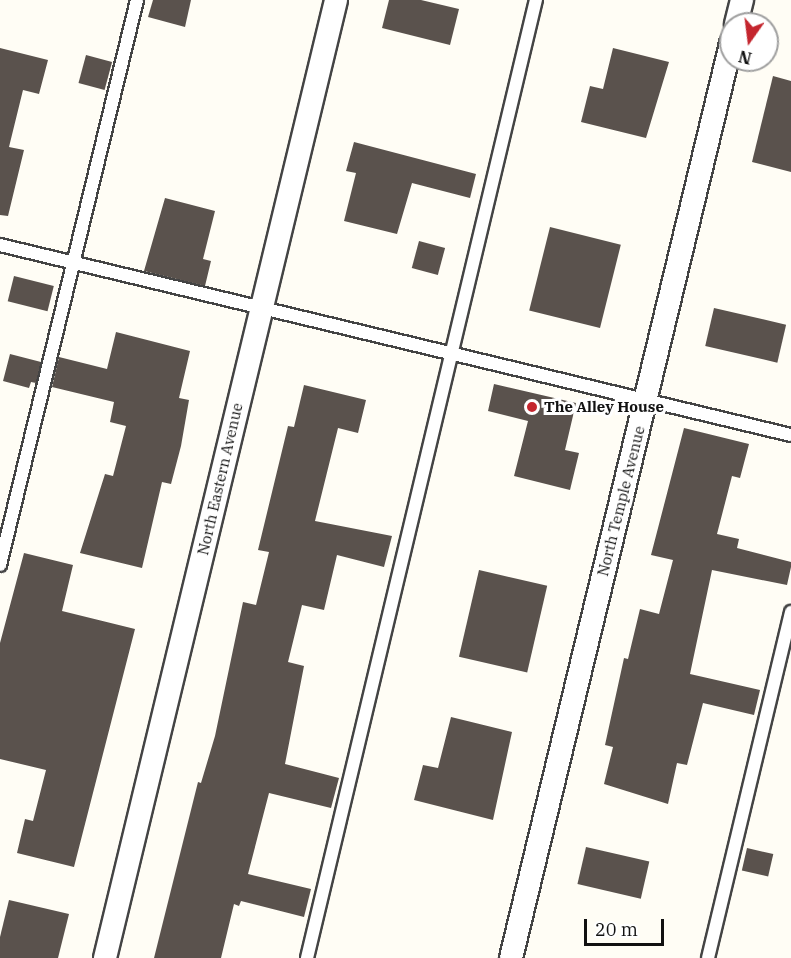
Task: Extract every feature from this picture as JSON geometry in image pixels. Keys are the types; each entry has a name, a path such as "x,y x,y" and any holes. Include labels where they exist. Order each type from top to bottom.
{"street":[{"name":"North Eastern Avenue","path":"105,958 336,0"},
{"name":"North Temple Avenue","path":"511,958 724,72"}],"lane":[{"path":"0,565 70,262 137,0"},
{"path":"307,958 536,0"},
{"path":"0,245 260,310 791,435"},
{"path":"708,958 791,612"}],"building":[{"path":"153,0 191,0 185,27 148,17"},
{"path":"389,0 421,0 459,9 450,45 382,28"},
{"path":"0,48 48,60 39,94 23,90 9,147 24,150 8,216 0,215"},
{"path":"613,48 669,62 646,138 581,122 590,86 603,89"},
{"path":"86,55 112,62 105,90 78,83"},
{"path":"773,76 791,81 791,172 752,162"},
{"path":"354,142 476,174 470,198 412,183 397,234 344,221 356,173 346,171"},
{"path":"165,198 215,211 203,259 211,261 205,286 144,271"},
{"path":"550,227 621,245 600,328 529,310"},
{"path":"419,241 445,248 438,275 412,268"},
{"path":"14,276 54,286 47,311 8,301"},
{"path":"714,308 786,325 777,363 705,346"},
{"path":"116,332 190,351 179,398 189,400 181,446 171,484 162,482 142,568 80,553 105,474 113,476 126,426 110,422 114,402 52,387 59,357 107,369"},
{"path":"10,354 41,362 36,383 31,382 29,388 3,381"},
{"path":"494,384 576,403 565,450 579,453 570,490 514,476 528,421 488,411"},
{"path":"304,385 366,400 358,433 338,428 315,521 392,536 384,567 337,555 324,610 302,605 288,662 304,666 285,764 339,778 331,808 269,793 248,874 311,889 304,917 241,901 239,906 234,904 221,958 154,958 198,782 201,783 215,736 243,602 256,605 269,552 258,550 288,426 294,427"},
{"path":"684,428 749,444 740,478 732,476 717,534 739,539 737,548 791,562 791,567 787,585 712,570 690,674 760,690 754,715 703,703 687,765 677,763 668,804 604,784 613,747 605,745 624,658 628,659 640,609 659,614 673,560 651,555"},
{"path":"24,553 73,565 62,611 135,629 74,867 17,853 25,819 33,821 46,770 0,759 0,643"},
{"path":"479,570 547,586 527,672 459,657"},
{"path":"451,717 512,732 493,820 414,800 423,765 438,768"},
{"path":"586,847 649,862 641,899 577,884"},
{"path":"747,848 773,854 768,876 742,870"},
{"path":"9,900 69,914 58,958 0,958 0,937"}],"place":[{"name":"The Alley House","path":"532,407"}]}
